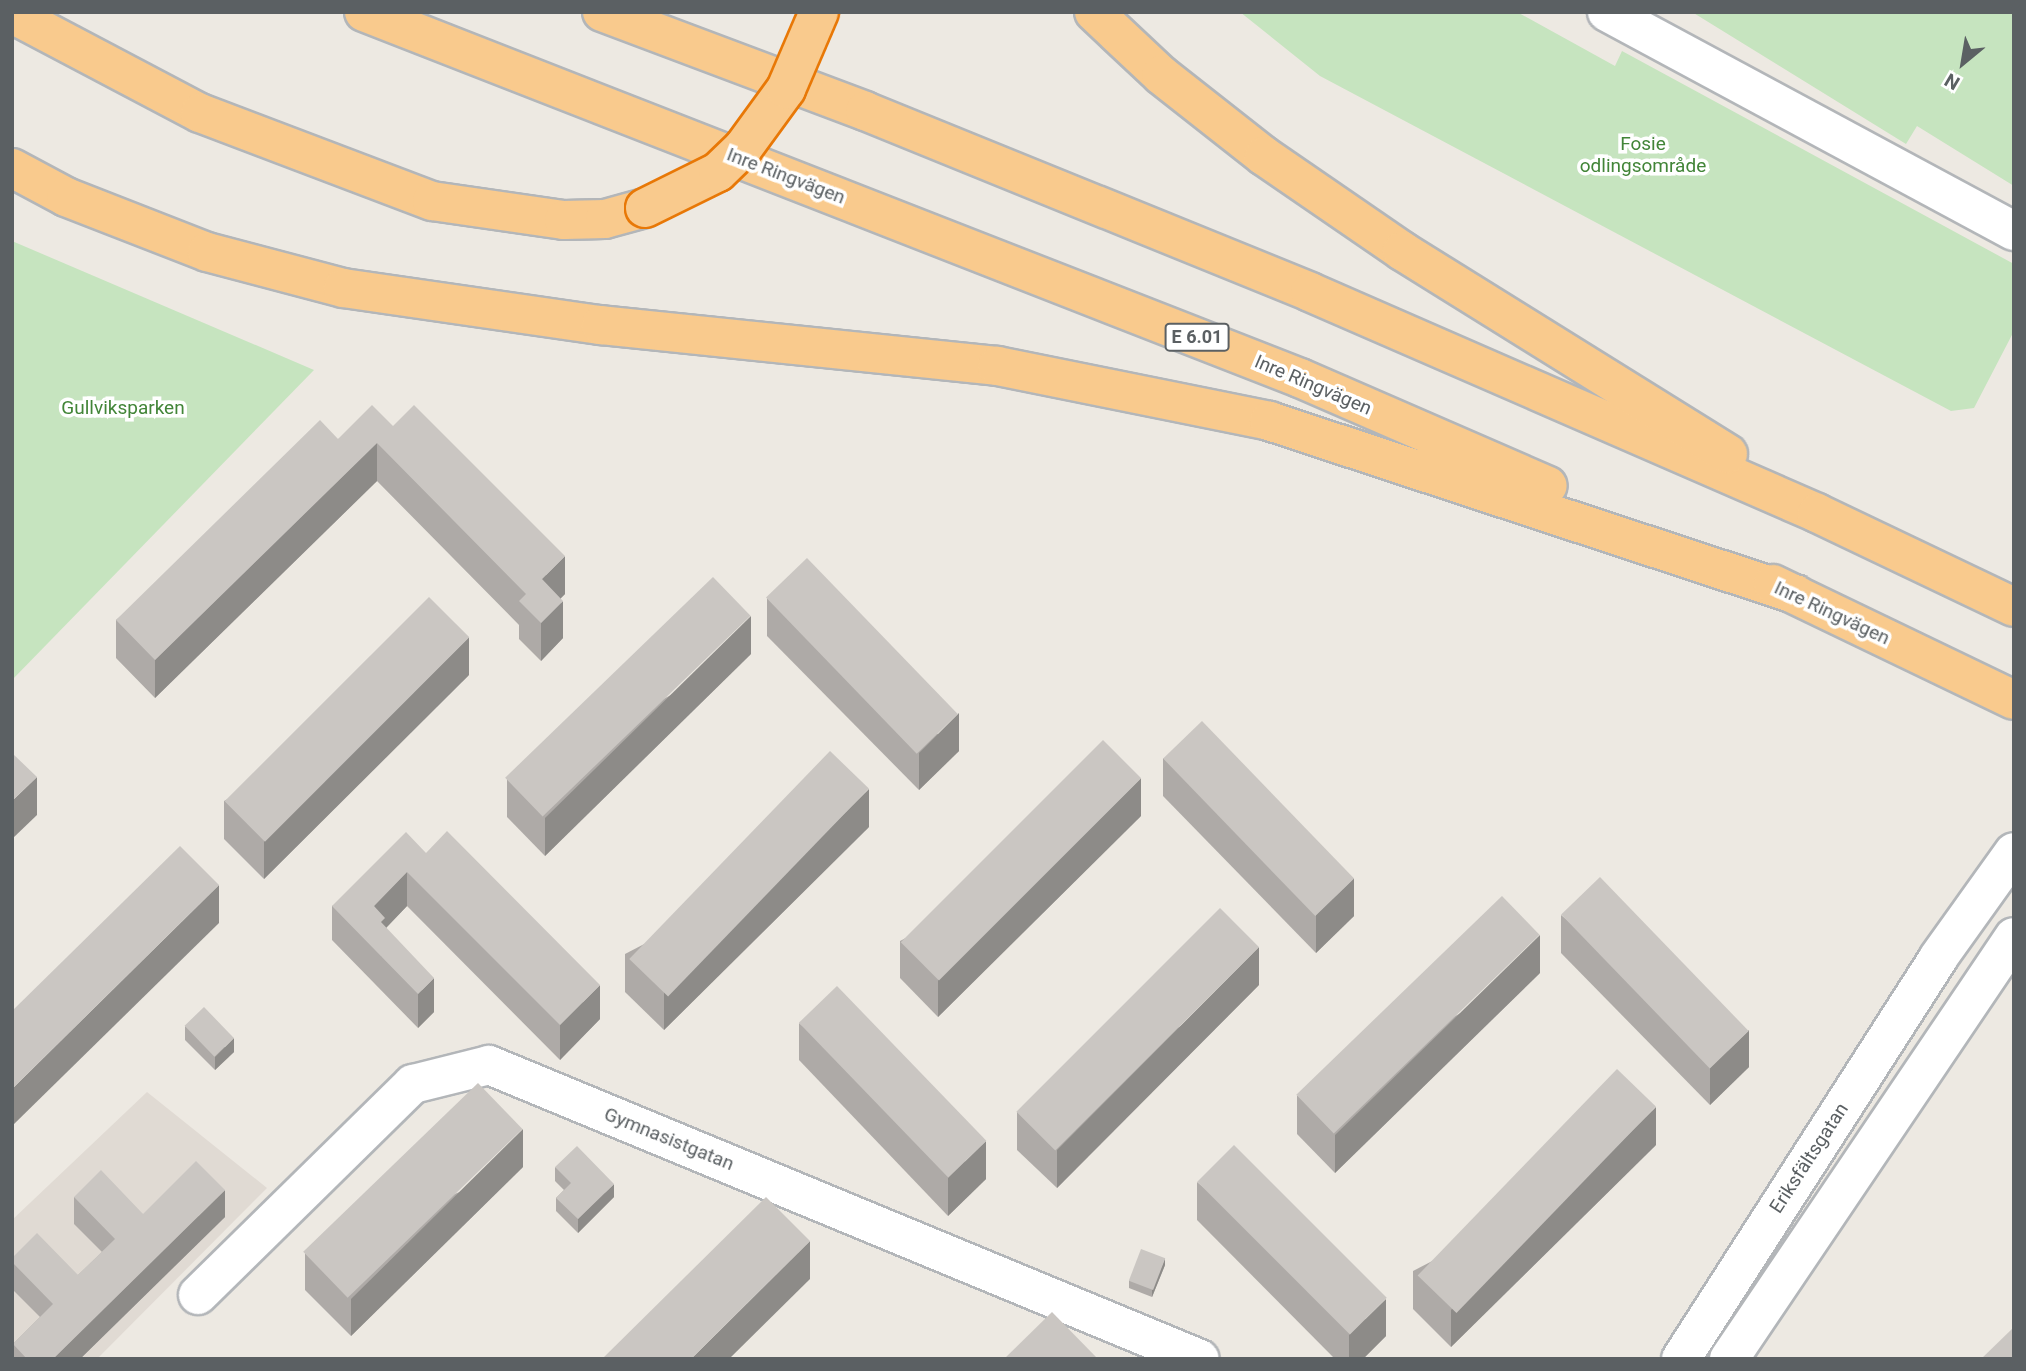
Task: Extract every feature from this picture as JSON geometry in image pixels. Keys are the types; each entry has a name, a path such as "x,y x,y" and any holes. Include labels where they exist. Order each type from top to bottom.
{"highway":[{"name":"Inre Ringvägen","path":"364,12 1300,378 1795,594 2014,700"},
{"path":"602,12 865,111 1310,292 1817,513 2014,607"},
{"path":"12,15 201,113 432,201 564,220 605,219 645,208 718,172 743,148 786,89 819,12"},
{"path":"1094,12 1161,75 1287,172 1817,513"},
{"path":"12,168 77,202 207,252 343,288 601,325 997,366 1269,421 1795,594"}],"street":[{"path":"1607,12 2014,230"},
{"name":"Eriksfältsgatan","path":"1681,1359 1938,958 2014,852"},
{"path":"1729,1359 2014,937"},
{"name":"Gymnasistgatan","path":"198,1295 413,1084 489,1065 1200,1359"}],"shaded area":[{"path":"147,1092 267,1188 97,1359 12,1359 12,1220"}],"green space":[{"name":"Fosie odlingsområde","path":"1240,12 1517,12 1615,66 1622,51 2014,264 2014,331 1974,408 1951,411 1320,76"},
{"path":"1692,12 2014,12 2014,186 1917,126 1906,144"},
{"name":"Gullviksparken","path":"12,241 314,370 12,680"}],"building":[{"path":"372,405 393,426 414,405 565,556 542,579 563,601 541,623 519,601 526,594 377,443 155,660 116,620 320,420 338,439"},
{"path":"807,558 958,714 917,754 766,598"},
{"path":"713,577 751,616 543,817 505,778"},
{"path":"429,597 469,637 265,842 225,801"},
{"path":"1202,721 1354,879 1315,916 1163,759"},
{"path":"1103,740 1141,778 939,980 901,942"},
{"path":"830,751 869,789 668,996 629,959"},
{"path":"12,753 37,777 12,801"},
{"path":"447,831 600,985 560,1025 407,872 374,906 385,918 381,922 434,978 418,994 332,906 406,832 426,853"},
{"path":"180,846 219,885 12,1089 12,1011"},
{"path":"1600,877 1749,1031 1710,1068 1561,915"},
{"path":"1502,896 1540,935 1334,1134 1296,1095"},
{"path":"1220,908 1259,947 1055,1151 1016,1112"},
{"path":"837,986 986,1141 948,1177 799,1023"},
{"path":"204,1007 234,1038 214,1057 185,1026"},
{"path":"1617,1069 1656,1107 1456,1313 1418,1275"},
{"path":"478,1083 522,1129 348,1298 303,1252"},
{"path":"1234,1145 1387,1298 1350,1335 1197,1182"},
{"path":"577,1146 614,1184 578,1219 556,1198 571,1183 555,1167"},
{"path":"196,1161 225,1190 53,1359 27,1359 13,1344 53,1304 12,1262 12,1258 37,1233 78,1275 115,1239 74,1197 101,1170 143,1214"},
{"path":"766,1197 810,1241 691,1359 602,1359"},
{"path":"1141,1249 1165,1258 1153,1290 1129,1281"},
{"path":"1052,1312 1096,1359 1004,1359"},
{"path":"2014,1327 2014,1359 1981,1359"}]}
